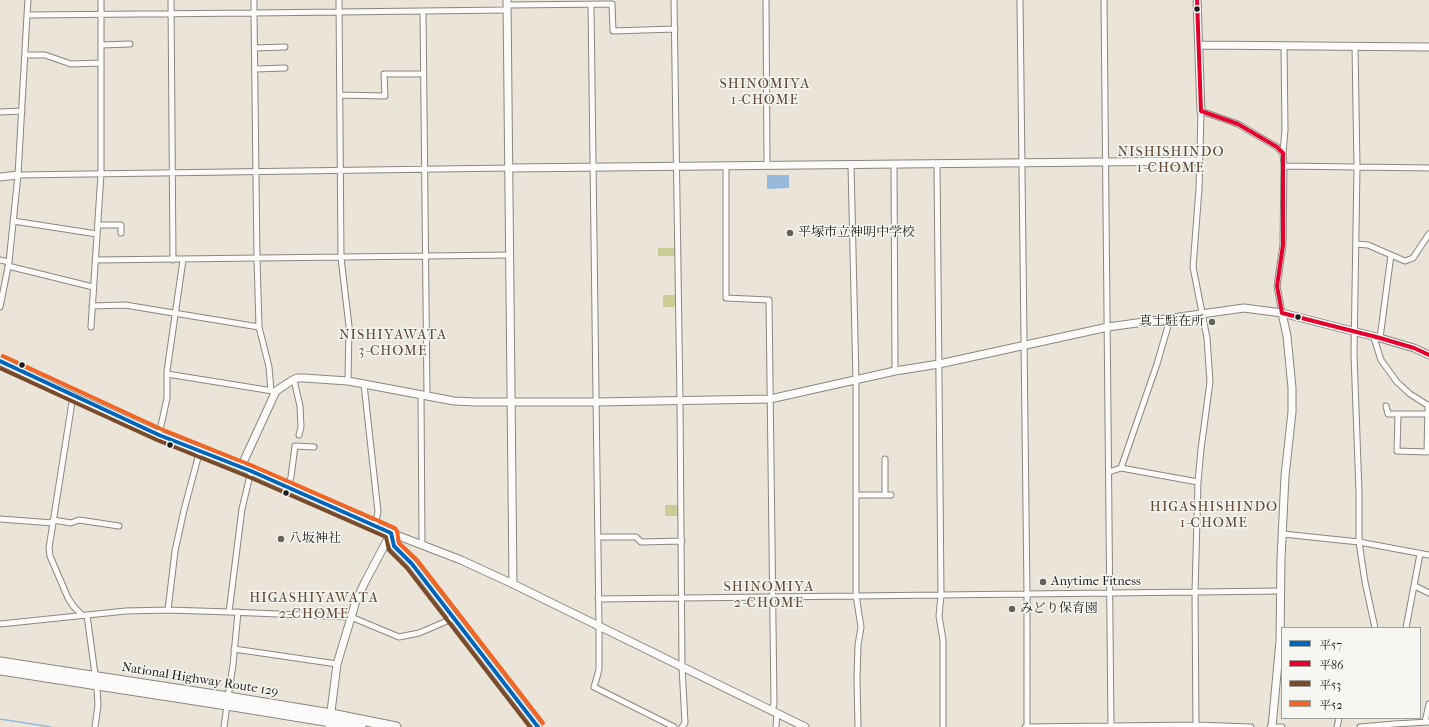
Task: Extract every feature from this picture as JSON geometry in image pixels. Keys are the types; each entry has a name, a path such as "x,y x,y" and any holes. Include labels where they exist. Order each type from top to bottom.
{"highway":[{"name":"National Highway Route 129","path":"0,662 96,681"},
{"name":"National Highway Route 129","path":"0,670 96,681 227,701 361,727"},
{"name":"National Highway Route 129","path":"330,721 396,727"}],"street":[{"path":"0,307 9,264 18,175 28,0"},
{"path":"91,327 101,174 101,0"},
{"path":"171,0 173,260"},
{"path":"241,467 274,391 259,327 254,0"},
{"path":"339,0 341,258 349,326 348,381"},
{"path":"674,0 682,541 682,667 685,723 682,727"},
{"path":"766,0 767,165"},
{"path":"1020,0 1027,593 1026,727 1251,727"},
{"path":"1104,0 1111,727"},
{"path":"1196,726 1195,592 1198,482 1210,382 1206,338 1193,267 1201,111 1197,0"},
{"path":"28,14 101,15 423,11 507,5 583,2 591,5 612,4 613,31 675,29"},
{"path":"507,5 513,584"},
{"path":"591,5 599,669 594,687 674,727"},
{"path":"422,545 425,256 423,11"},
{"path":"101,45 130,44"},
{"path":"1199,45 1429,47"},
{"path":"1282,727 1272,727 1280,641 1285,476 1292,412 1292,388 1287,336 1277,286 1283,245 1283,153 1285,130 1284,46"},
{"path":"1355,46 1357,167 1354,354 1359,492 1359,542 1365,582 1375,627"},
{"path":"254,48 286,47"},
{"path":"25,55 45,55 71,64 101,63"},
{"path":"255,69 286,68"},
{"path":"340,95 385,96 384,74 423,74"},
{"path":"0,112 22,111"},
{"path":"1201,111 1238,124 1277,146 1283,153"},
{"path":"0,177 18,175 172,172 1199,161"},
{"path":"851,164 856,381 856,595 861,627 858,646 857,679 858,727"},
{"path":"894,164 895,371"},
{"path":"937,164 941,595 939,616 942,640 943,727"},
{"path":"726,166 726,298 769,300 772,596 774,704 776,727"},
{"path":"1284,166 1429,168"},
{"path":"13,221 97,234"},
{"path":"98,225 121,224 121,233"},
{"path":"1356,244 1368,245 1405,261 1413,258 1429,234"},
{"path":"95,260 509,255"},
{"path":"1391,255 1377,338 1381,360 1397,382 1410,394 1428,405 1427,452 1397,451 1398,414"},
{"path":"0,260 9,264 93,287"},
{"path":"159,434 167,398 167,374 174,313 183,260"},
{"path":"92,306 125,305 259,327"},
{"path":"167,374 274,391 294,380 304,378 348,381 454,401 510,403 770,398 856,381 895,371 939,364 1108,327 1244,308 1282,313 1414,348 1429,355"},
{"path":"1121,468 1157,364 1170,319"},
{"path":"0,361 159,434 251,471 375,526 461,560 805,727"},
{"path":"294,380 300,406 301,427 299,435"},
{"path":"364,384 378,512 375,526"},
{"path":"74,396 48,548 68,598 74,607 85,615 96,681 98,705 95,727"},
{"path":"1386,406 1388,414 1428,414"},
{"path":"288,487 291,477 295,446 314,447"},
{"path":"168,610 176,551 184,510 200,450"},
{"path":"885,459 885,495"},
{"path":"1109,472 1121,468 1198,482"},
{"path":"229,612 242,509 251,471"},
{"path":"856,495 891,495"},
{"path":"0,519 71,523 79,520 119,526"},
{"path":"330,721 337,664 356,600 392,533"},
{"path":"392,533 394,546 412,564 538,727"},
{"path":"1283,534 1359,542 1429,555"},
{"path":"598,537 636,537 641,542 682,541"},
{"path":"1406,627 1420,554"},
{"path":"1415,586 1429,593"},
{"path":"598,599 1281,591"},
{"path":"0,624 126,611 168,610 238,612 351,617 399,637 419,633 454,618"},
{"path":"224,727 233,665 238,612"},
{"path":"234,649 337,664"},
{"path":"1360,727 1394,723 1427,722 1429,704"}],"green space":[{"path":"658,248 675,248 675,256 658,256"},
{"path":"663,295 676,295 676,307 663,307"},
{"path":"665,505 678,505 678,516 665,516"}],"water":[{"path":"767,175 789,175 789,188 767,189"}],"waterway":[{"path":"0,719 51,727"}],"transit line":[{"name":"平86","path":"1197,0 1201,111"},
{"name":"平86","path":"1201,111 1238,124 1277,147 1283,153 1283,245 1277,286 1282,313"},
{"name":"平86","path":"1282,313 1380,338 1414,348 1429,355"},
{"name":"平52","path":"3,356 161,429 253,466 395,528 399,543 417,560 543,723"},
{"name":"平57","path":"0,361 159,435 251,471 391,533"},
{"name":"平53","path":"0,368 157,440 249,477 386,537 389,550 407,568 530,727"},
{"name":"平57","path":"391,533 394,546 412,564 538,727"}],"place":[{"name":"平塚市立神明中学校","path":"790,233"},
{"name":"真土駐在所","path":"1212,322"},
{"name":"八坂神社","path":"281,539"},
{"name":"Anytime Fitness","path":"1043,582"},
{"name":"みどり保育園","path":"1012,609"}],"district":[{"name":"SHINOMIYA 1-CHOME","path":"765,94"},
{"name":"NISHISHINDO 1-CHOME","path":"1171,162"},
{"name":"NISHIYAWATA 3-CHOME","path":"393,344"},
{"name":"HIGASHISHINDO 1-CHOME","path":"1214,516"},
{"name":"SHINOMIYA 2-CHOME","path":"769,596"},
{"name":"HIGASHIYAWATA 2-CHOME","path":"314,608"}]}
